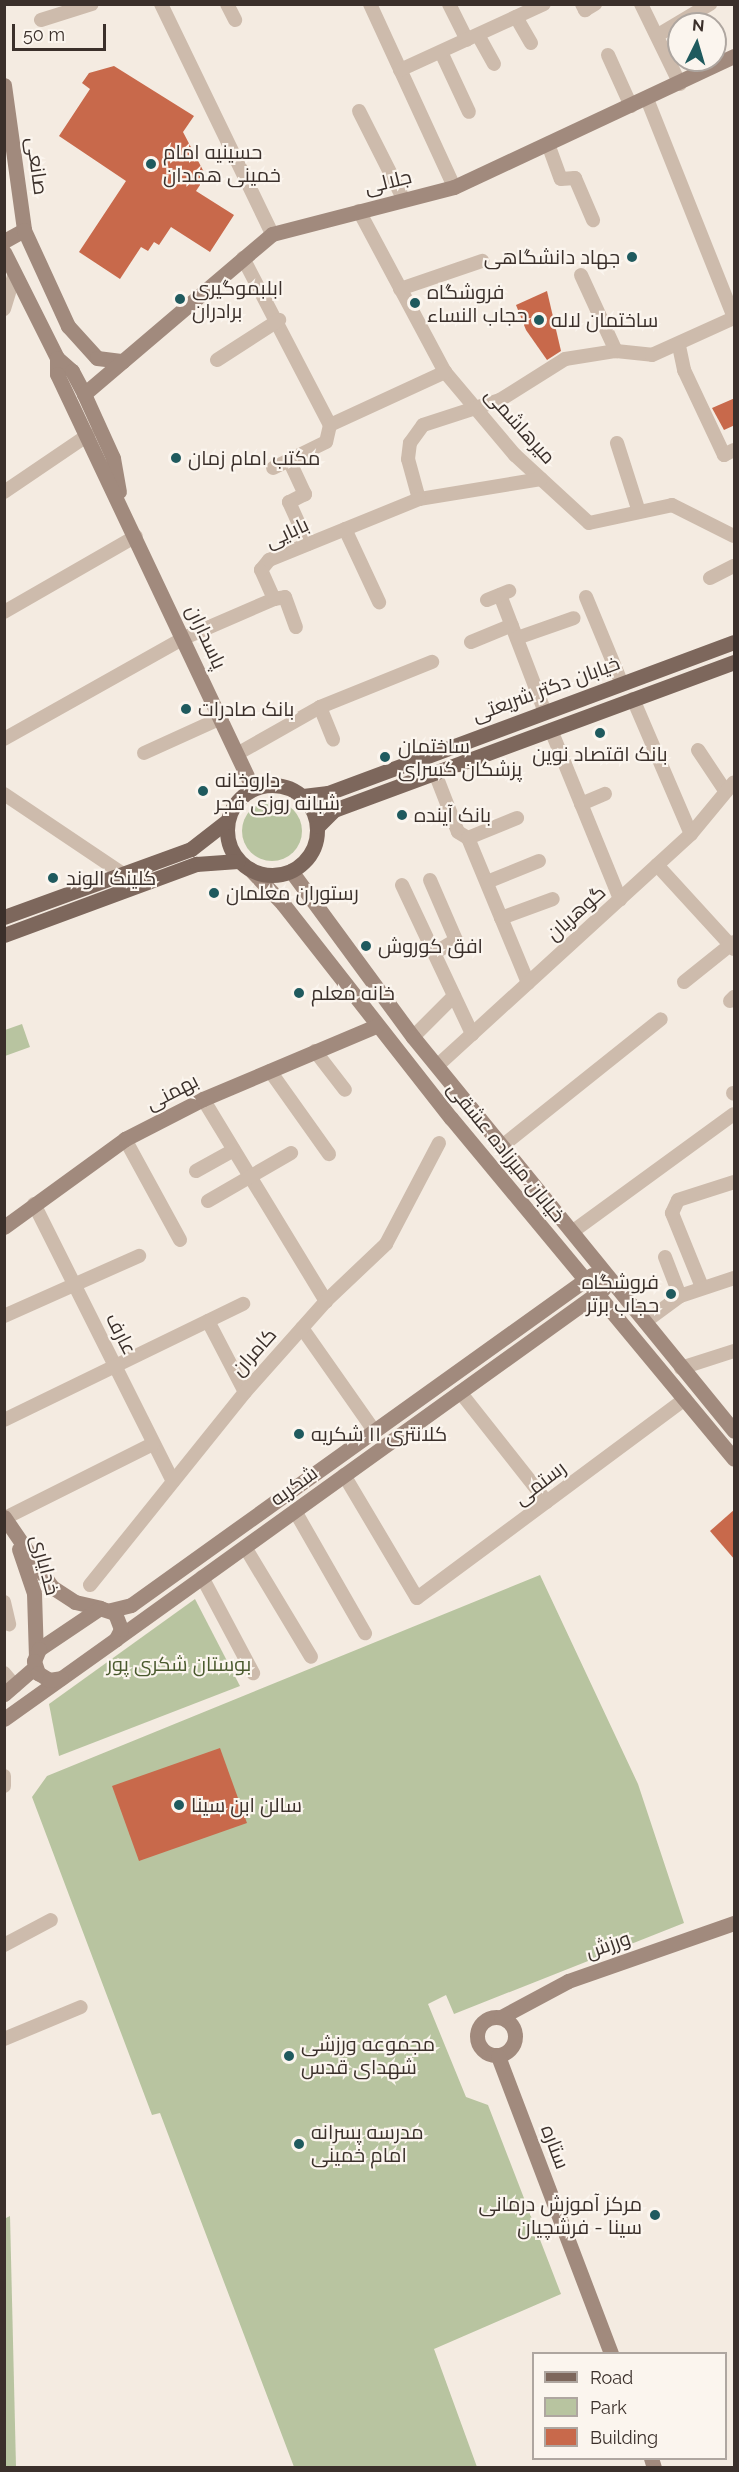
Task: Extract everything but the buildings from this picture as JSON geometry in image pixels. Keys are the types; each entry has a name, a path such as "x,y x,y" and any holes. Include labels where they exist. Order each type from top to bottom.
{"main road":[{"name":"جلالی","path":"84,394 272,234 454,187 731,59"},
{"name":"صانعی","path":"4,85 24,230 68,326 97,358 123,361"},
{"path":"4,241 24,230"},
{"name":"پاسداران","path":"4,252 57,358 72,371 84,394 113,458 121,502"},
{"name":"پاسداران","path":"57,358 57,374 121,502 253,788"},
{"name":"خیابان دکتر شریعتی","path":"303,796 328,793 735,642"},
{"name":"خیابان دکتر شریعتی","path":"318,826 334,810 735,662"},
{"path":"4,917 191,849 227,821 237,802 253,788 279,784 303,796 318,826 312,853 291,872 263,875 244,865 196,864 4,934"},
{"path":"227,821 227,835 244,865"},
{"name":"خیابان میرزاده عشقی","path":"244,865 283,904 376,1026 585,1281 735,1458"},
{"name":"خیابان میرزاده عشقی","path":"291,872 413,1037 602,1267 681,1368 735,1431"},
{"name":"بهمنی","path":"4,1227 125,1139 203,1099 376,1026"},
{"name":"شکریه","path":"35,1661 105,1609 131,1605 602,1267"},
{"name":"شکریه","path":"61,1678 613,1282"},
{"path":"5,1517 14,1532"},
{"name":"خدایاری","path":"14,1532 52,1587 75,1602 105,1609"},
{"name":"خدایاری","path":"14,1532 34,1593 35,1661"},
{"path":"105,1609 121,1623 116,1639"},
{"path":"10,1690 35,1661 49,1680 61,1678"},
{"path":"4,1719 61,1678"},
{"name":"ورزش","path":"501,2017 568,1982 735,1923"},
{"path":"501,2017 512,2024 516,2037 510,2050 498,2056 484,2053 476,2042 477,2028 487,2018 501,2017"},
{"name":"ستاره","path":"498,2056 610,2352"}],"street":[{"path":"41,20 92,4"},
{"path":"161,4 272,234"},
{"path":"227,4 235,20"},
{"path":"370,4 454,187"},
{"path":"449,4 494,64"},
{"path":"400,70 544,4"},
{"path":"582,4 585,10 595,4"},
{"path":"641,4 680,84"},
{"path":"658,35 710,4"},
{"path":"516,18 531,43"},
{"path":"441,52 469,112"},
{"path":"608,55 631,106"},
{"path":"419,499 408,459 410,443 423,425 474,405 500,400 566,359 616,351 652,355 679,346 735,318 647,99"},
{"path":"359,111 404,200"},
{"path":"548,144 561,179 575,178 593,220"},
{"name":"میرهاشمی","path":"359,211 445,372 541,479 589,523 672,505 735,536"},
{"path":"243,258 279,321 330,425 326,442 273,468"},
{"path":"400,289 482,261"},
{"path":"4,309 15,274"},
{"path":"581,275 616,351"},
{"path":"217,360 279,321"},
{"path":"679,346 684,370 729,452"},
{"path":"330,425 445,372"},
{"path":"4,492 88,435"},
{"path":"617,443 639,512"},
{"path":"289,460 305,494 289,502 308,544"},
{"name":"بابایی","path":"274,599 261,570 269,560 419,499 541,479"},
{"path":"345,528 379,602"},
{"path":"4,612 136,536"},
{"path":"710,578 735,566"},
{"path":"499,595 545,712"},
{"path":"4,739 184,638 274,599 285,597 296,627"},
{"path":"586,597 622,684"},
{"path":"471,642 574,618"},
{"path":"237,754 320,707 432,662"},
{"path":"633,699 691,834"},
{"path":"320,707 333,740"},
{"path":"144,753 221,718"},
{"path":"551,730 620,898"},
{"path":"698,750 730,787"},
{"path":"435,773 458,832 468,838 528,983"},
{"name":"گوهریان","path":"437,1066 691,834 730,787"},
{"path":"4,794 123,874"},
{"path":"581,804 605,794"},
{"path":"468,838 517,818"},
{"path":"487,882 538,861"},
{"path":"657,865 733,945 684,982"},
{"path":"430,880 456,940 434,953"},
{"path":"402,885 472,1034"},
{"path":"501,918 553,899"},
{"path":"413,1037 454,996"},
{"path":"502,1146 661,1019"},
{"path":"315,1051 345,1090"},
{"path":"270,1071 329,1154"},
{"path":"203,1099 326,1301"},
{"path":"572,1232 735,1114"},
{"path":"125,1139 180,1240"},
{"name":"کامران","path":"90,1585 244,1392 326,1301 386,1244 439,1143"},
{"path":"196,1171 234,1150"},
{"path":"208,1201 291,1153"},
{"path":"702,1287 672,1213 678,1200 735,1182"},
{"name":"عارف","path":"34,1204 172,1481"},
{"path":"4,1316 75,1287 139,1256"},
{"path":"665,1257 680,1296"},
{"path":"645,1322 680,1296 735,1278"},
{"path":"4,1420 243,1304"},
{"path":"208,1321 244,1392"},
{"path":"302,1328 375,1432"},
{"path":"681,1368 735,1351"},
{"path":"460,1392 547,1502"},
{"name":"رستمی","path":"344,1475 417,1598 685,1400"},
{"path":"5,1517 153,1444"},
{"path":"295,1510 365,1634"},
{"path":"245,1546 311,1657"},
{"path":"202,1577 253,1673"},
{"path":"4,1602 9,1624"},
{"path":"4,1673 10,1690"},
{"path":"4,1776 8,1783 4,1785"},
{"path":"4,1945 51,1920"},
{"path":"4,2039 81,2007"}],"green space":[{"path":"272,801 289,806 297,814 302,831 297,848 289,856 272,861 255,856 247,848 242,831 247,814 255,806"},
{"path":"22,1024 30,1047 5,1056 5,1030"},
{"name":"مجموعه ورزشی شهدای قدس","path":"540,1575 638,1784 684,1923 454,2014 446,1995 428,2004 466,2097 488,2105 561,2294 434,2349 477,2467 294,2467 160,2113 152,2115 32,1797 47,1776"},
{"name":"بوستان شکری پور","path":"195,1599 240,1686 59,1756 49,1704"},
{"path":"10,2216 16,2468 4,2467 4,2219"}],"place":[{"name":"حسینیه امام خمینی همدان","path":"151,164"},
{"name":"جهاد دانشگاهی","path":"632,257"},
{"name":"ابلبموگیری برادران","path":"180,299"},
{"name":"فروشگاه حجاب النساء","path":"415,303"},
{"name":"ساختمان لاله","path":"539,320"},
{"name":"مکتب امام زمان","path":"176,458"},
{"name":"بانک صادرات","path":"186,709"},
{"name":"بانک اقتصاد نوین","path":"600,733"},
{"name":"ساختمان پزشکان کسرای","path":"385,757"},
{"name":"داروخانه شبانه روزی فجر","path":"203,791"},
{"name":"بانک آینده","path":"402,815"},
{"name":"کلینک الوند","path":"53,878"},
{"name":"رستوران معلمان","path":"214,893"},
{"name":"افق کوروش","path":"366,946"},
{"name":"خانه معلم","path":"299,993"},
{"name":"فروشگاه حجاب برتر","path":"671,1294"},
{"name":"کلانتری ۱۱ شکریه","path":"299,1434"},
{"name":"سالن ابن سینا","path":"179,1805"},
{"name":"مجموعه ورزشی شهدای قدس","path":"289,2056"},
{"name":"مدرسه پسرانه امام خمینی","path":"299,2144"},
{"name":"مرکز آموزش درمانی سینا - فرشچیان","path":"655,2215"}]}
